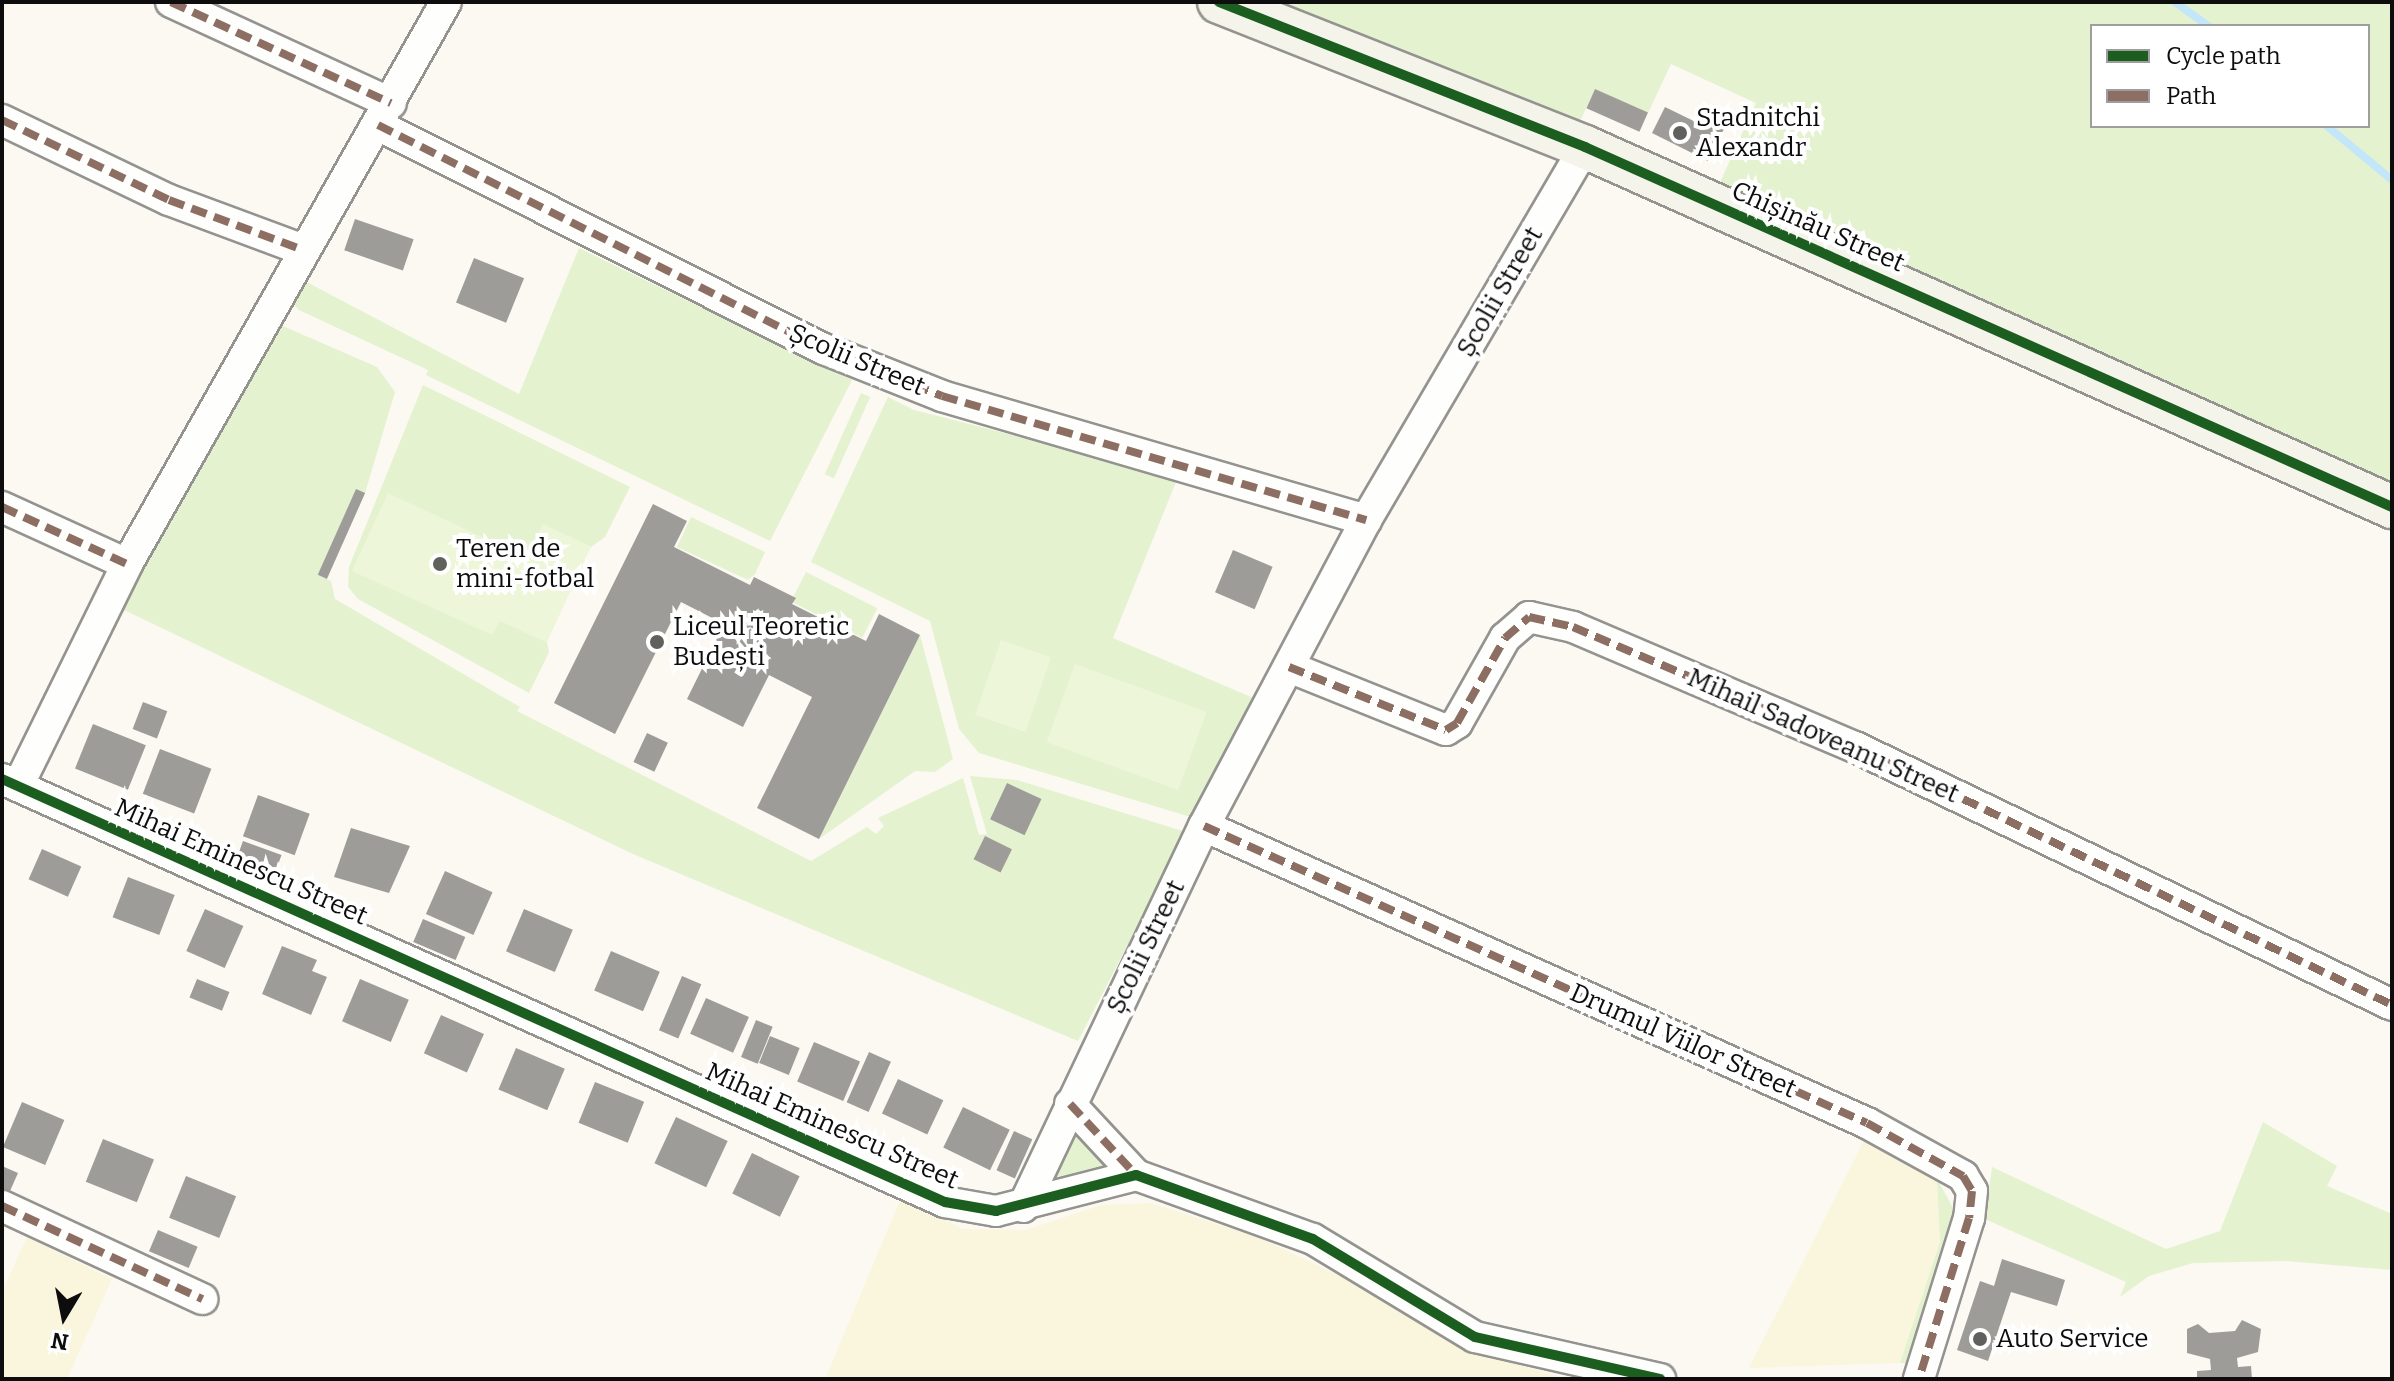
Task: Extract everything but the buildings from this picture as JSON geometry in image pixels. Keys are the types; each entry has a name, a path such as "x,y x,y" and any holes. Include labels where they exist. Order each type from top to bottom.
{"street":[{"name":"Școlii Street","path":"171,2 824,349 942,396 1366,520"},
{"path":"10,783 301,249 384,114 446,2"},
{"name":"Chișinău Street","path":"1219,2 1585,147 2392,507"},
{"path":"2,120 169,200 301,249"},
{"name":"Școlii Street","path":"1023,1207 1204,826 1366,520 1585,147"},
{"path":"2,507 127,564"},
{"name":"Mihail Sadoveanu Street","path":"1289,667 1446,730 1457,723 1505,638 1529,617 1573,627 1855,747 2392,1005"},
{"name":"Mihai Eminescu Street","path":"10,783 945,1202 996,1211 1023,1207 1136,1175"},
{"name":"Drumul Viilor Street","path":"1204,826 1867,1123 1963,1176 1972,1191 1969,1218 1919,1379"},
{"path":"1070,1104 1136,1175 1313,1239 1475,1337 1660,1379"},
{"path":"2,1206 202,1299"}],"shaded area":[{"path":"1866,1137 1937,1179 1940,1242 1900,1363 1749,1368"},
{"path":"901,1198 963,1229 1026,1230 1101,1205 1151,1203 1258,1237 1357,1284 1467,1350 1568,1379 825,1379"},
{"path":"27,1237 112,1279 67,1379 2,1379 2,1292"}],"green space":[{"path":"1254,2 2392,2 2392,484 1717,189 1756,103 1671,64 1648,113 1595,89 1577,128"},
{"path":"579,248 852,380 770,541 426,375 428,370 299,310 288,298 299,278 519,394"},
{"path":"276,323 377,367 395,392 365,493 356,490 322,577 331,581 335,599 520,707 517,711 811,861 867,827 876,834 884,826 878,818 963,778 979,835 987,834 970,776 1017,780 1186,832 1078,1041 633,854 122,609"},
{"path":"423,385 630,487 605,537 591,547 543,525 499,620 547,642 549,652 529,693 358,599 348,587 349,567"},
{"path":"861,393 870,397 834,478 825,474"},
{"path":"888,397 914,410 1178,477 1113,638 1258,700 1194,818 979,753 959,729 930,621 811,562"},
{"name":"Teren de mini-fotbal","path":"388,493 527,558 543,524 591,547 547,642 500,621 492,635 352,571"},
{"path":"691,517 765,552 755,574 748,580 677,547"},
{"path":"806,572 877,608 862,638 791,601"},
{"path":"920,635 953,759 935,772 915,771 819,839"},
{"path":"1001,640 1051,657 1025,732 975,715"},
{"path":"1075,664 1207,712 1178,790 1047,742"},
{"path":"2263,1122 2337,1166 2327,1186 2392,1214 2392,1270 2286,1261 2193,1263 2149,1276 2120,1297 2126,1282 1985,1219 1992,1167 2166,1249 2220,1231"},
{"path":"1075,1130 1114,1171 1054,1182 1051,1173"},
{"path":"1937,1179 1957,1215 1914,1363 1900,1363 1940,1242"}],"waterway":[{"path":"2175,2 2205,24"},
{"path":"2329,128 2392,180"}],"marked path":[{"path":"171,2 391,103"},
{"path":"2,120 169,200 301,249"},
{"path":"378,125 824,349 942,396 1366,520"},
{"path":"2,507 127,564"},
{"path":"1289,667 1446,730 1457,723 1505,638 1529,617 1573,627 1855,747 2392,1005"},
{"path":"1204,826 1867,1123 1963,1176 1972,1191 1969,1218 1919,1379"},
{"path":"1070,1104 1136,1175"},
{"path":"2,1206 202,1299"}],"cycle path":[{"path":"1219,2 1585,147 2392,507"},
{"path":"2,779 945,1202 996,1211 1136,1175 1313,1239 1475,1337 1660,1379"}],"place":[{"name":"Stadnitchi Alexandr","path":"1680,133"},
{"name":"Teren de mini-fotbal","path":"440,564"},
{"name":"Liceul Teoretic Budești","path":"657,642"},
{"name":"Auto Service","path":"1980,1339"}]}
